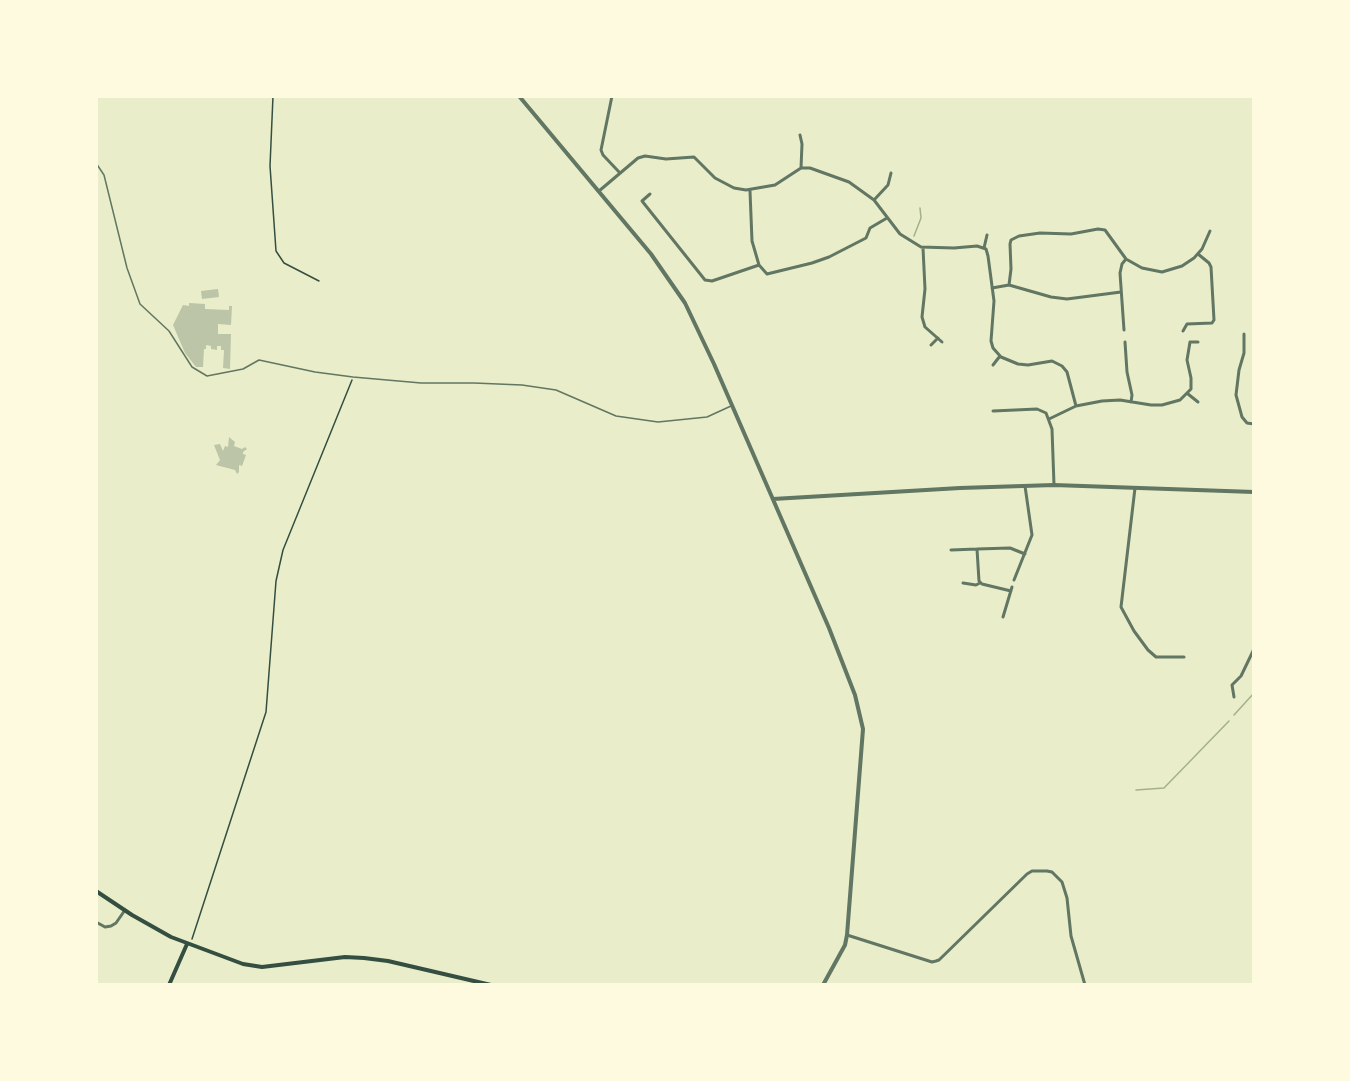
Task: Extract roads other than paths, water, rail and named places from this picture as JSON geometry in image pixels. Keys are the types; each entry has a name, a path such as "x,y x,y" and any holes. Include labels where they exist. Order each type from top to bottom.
{"main road":[{"path":"96,891 171,937 243,964 262,967 345,957 364,958 388,961 491,985"},
{"path":"169,985 187,944"}],"street":[{"path":"519,96 651,254 685,303 829,628 860,712 862,729 847,935 840,954 823,985"},
{"path":"612,96 601,150 620,173"},
{"path":"800,135 801,168"},
{"path":"598,191 642,156 666,159 691,157 697,159 723,183 750,191 775,185 801,168 810,168 849,182 874,200 900,234 923,248 977,246 984,249 988,256 994,301 991,341 993,348 1000,356 1011,362 1028,365 1052,361 1058,363 1067,372 1076,406"},
{"path":"874,200 888,185 891,173"},
{"path":"750,191 752,241 759,265 764,272 770,274 817,262 866,238 870,228 887,219"},
{"path":"650,194 642,201 705,280 712,281 759,265"},
{"path":"1009,285 1010,244 1011,240 1019,236 1105,230 1126,259 1142,267 1162,272 1182,266 1198,254 1210,231"},
{"path":"984,249 987,235"},
{"path":"923,248 925,289 922,317 925,327 942,342"},
{"path":"1183,331 1187,324 1212,323 1214,320 1211,267 1198,254"},
{"path":"1124,330 1120,268 1126,259"},
{"path":"992,288 1009,285 1051,297 1067,299 1121,292"},
{"path":"1244,334 1236,395 1242,417 1247,423 1254,424"},
{"path":"931,345 938,338"},
{"path":"1125,342 1131,402"},
{"path":"1049,419 1076,406 1102,401 1162,405 1180,400 1191,389 1187,360 1190,342 1198,342"},
{"path":"1238,343 1244,343"},
{"path":"993,365 1000,356"},
{"path":"1188,394 1198,402"},
{"path":"993,411 1043,410 1052,429 1054,485"},
{"path":"772,499 1054,485 1254,492"},
{"path":"1014,580 1032,535 1025,486"},
{"path":"1135,488 1121,607 1134,631 1156,657 1184,657"},
{"path":"951,550 1010,548 1025,554"},
{"path":"977,549 980,583"},
{"path":"963,583 976,585 980,583 1011,591"},
{"path":"1003,617 1012,586"},
{"path":"1234,697 1232,685 1250,662 1254,649"},
{"path":"847,935 932,962 937,961 1027,874 1032,871 1047,871 1062,882 1067,898 1071,936 1085,985"},
{"path":"96,922 105,927 111,926 116,923 124,910"}],"lane":[{"path":"96,163 104,175 127,268 140,304 147,313 170,331 192,368 207,376 243,369 259,360 315,372 353,377 421,383 496,383 544,388 566,394 616,416 658,422 700,418 732,406"}],"waterway":[{"path":"914,236 921,218 920,208"},
{"path":"1234,715 1254,693"},
{"path":"1136,790 1164,788 1229,721"}]}
